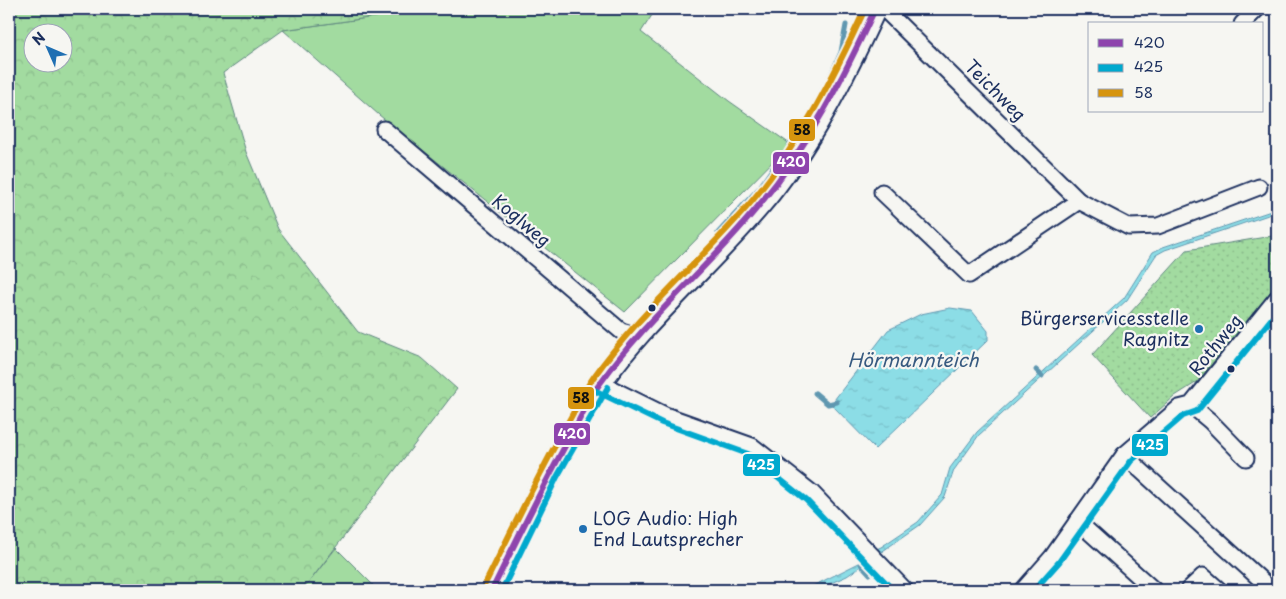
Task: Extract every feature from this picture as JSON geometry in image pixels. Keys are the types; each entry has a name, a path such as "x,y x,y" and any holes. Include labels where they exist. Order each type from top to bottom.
{"main road":[{"path":"492,590 549,473 600,383 644,326 731,238 760,205 792,162 825,111 875,9"}],"street":[{"name":"Teichweg","path":"884,9 1078,201 1129,226 1158,226 1259,187"},
{"path":"1244,22 1257,9"},
{"name":"Koglweg","path":"384,129 621,331 628,333 633,341"},
{"path":"882,192 969,275 1078,201"},
{"name":"Rothweg","path":"1023,590 1052,557 1124,455 1185,407 1277,298"},
{"path":"600,383 665,415 752,446 812,492 862,547 905,590"},
{"path":"1185,407 1210,421 1246,458"},
{"path":"1124,455 1272,590"},
{"path":"1077,521 1154,590"},
{"path":"1188,590 1203,576 1219,590"}],"green space":[{"path":"9,9 431,9 283,30 223,73 246,152 278,229 358,332 422,358 457,389 303,590 9,590"},
{"path":"431,9 656,9 641,32 729,101 790,144 625,312 379,115 283,30"},
{"path":"1277,233 1277,284 1197,382 1175,396 1150,418 1092,355 1187,250 1272,236"},
{"path":"336,548 378,590 303,590"}],"water":[{"path":"1277,209 1277,212 1165,250 1156,255 1127,300 979,435 954,470 945,497 920,525 847,576 815,590 805,590 859,563 868,553 881,547 918,522 942,495 950,468 977,432 1124,298 1153,252"},
{"name":"Hörmannteich","path":"950,308 972,311 988,331 988,340 875,449 831,404 888,330 921,314"}],"waterway":[{"path":"827,83 841,52 846,25"},
{"path":"789,145 811,113"},
{"path":"718,233 759,188 780,158"},
{"path":"1036,370 1042,376"},
{"path":"815,393 828,404 837,402"},
{"path":"861,564 870,574"}],"transit line":[{"name":"58","path":"484,586 545,464 589,383 630,331 752,201 786,156 815,108 865,9"},
{"name":"420","path":"492,590 543,488 597,387 639,335 741,227 778,182 824,110 875,9"},
{"name":"425","path":"1034,590 1059,562 1131,461 1183,416 1197,411 1277,312"},
{"name":"425","path":"502,590 557,477 608,387"},
{"name":"425","path":"596,391 662,423 748,454 806,500 893,590"}],"place":[{"name":"Bürgerservicesstelle Ragnitz","path":"1199,329"},
{"name":"LOG Audio: High End Lautsprecher","path":"583,529"}]}
